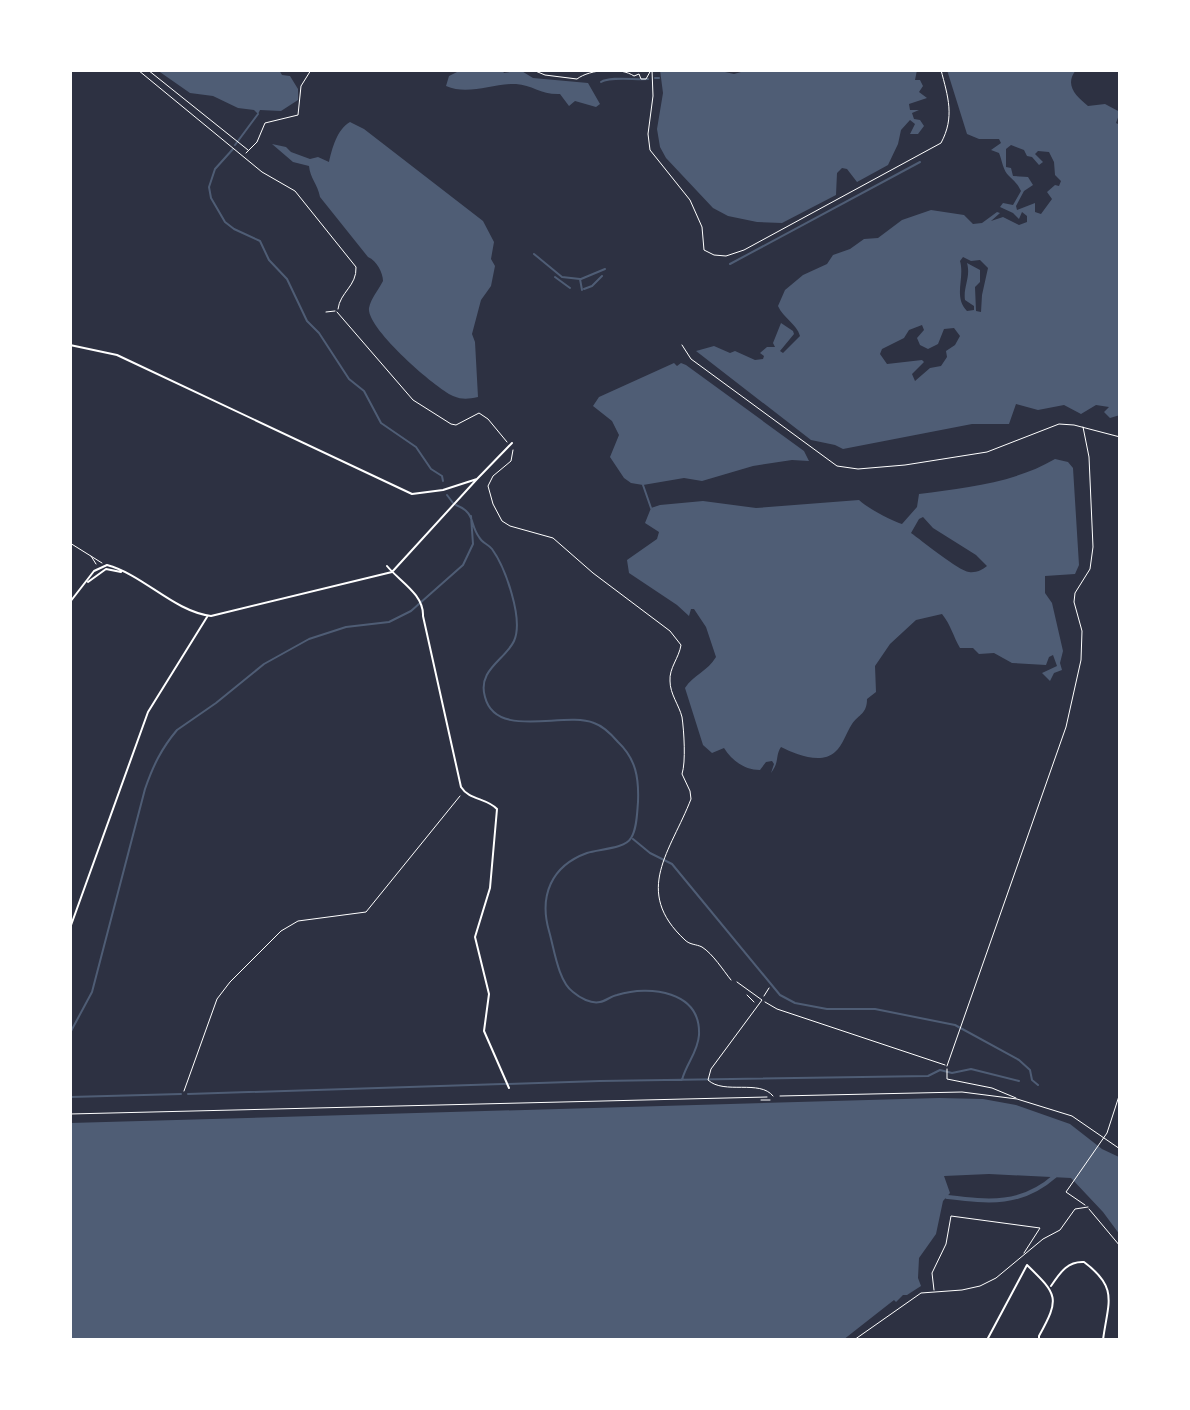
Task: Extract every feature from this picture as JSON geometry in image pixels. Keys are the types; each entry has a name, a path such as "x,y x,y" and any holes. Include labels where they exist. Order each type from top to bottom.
{"street":[{"path":"70,345 117,355 412,494 443,490 477,479"},
{"path":"70,602 98,568 105,565 117,568 207,616 392,572 511,444"},
{"path":"387,566 423,606 464,791 497,809 490,888 475,937 489,994 484,1031 509,1088"},
{"path":"84,586 106,569 126,574"},
{"path":"70,928 148,712 207,616"},
{"path":"1050,1287 1074,1262 1084,1262 1096,1273 1109,1291 1103,1340"},
{"path":"987,1340 1027,1265 1050,1287 1053,1310 1039,1340"}],"lane":[{"path":"736,983 762,1000 711,1069 708,1079 710,1084 716,1086 764,1090 773,1098"}],"path":[{"path":"138,70 262,172 295,191 356,267 357,276 343,295 337,312"},
{"path":"148,70 248,150"},
{"path":"244,156 257,142 265,123 298,115 301,86 311,70"},
{"path":"533,70 577,79 584,74 610,70 630,72 634,76 639,74 641,79 646,79 652,70"},
{"path":"652,70 650,150 690,200 702,227 704,250 726,256 760,242 941,143 947,131 950,112 941,70"},
{"path":"326,312 337,312 413,400 456,425 479,413 511,444"},
{"path":"682,345 691,359 837,466 858,469 973,455 1004,448 1059,424 1120,437"},
{"path":"1017,1099 992,1088 947,1079 947,1068 1066,727 1081,660 1082,631 1074,602 1075,593 1090,569 1093,547 1089,457 1083,427"},
{"path":"514,452 511,461 493,476 488,486 502,521 553,538 677,638 681,645 670,675 670,686 682,718 686,758 682,774 691,799 665,856 657,887 661,912 686,941 706,951 736,983"},
{"path":"70,543 105,565"},
{"path":"89,554 98,568"},
{"path":"184,1091 217,999 230,982 292,923 366,912 464,791"},
{"path":"769,988 762,1000 777,1009 947,1068"},
{"path":"745,994 757,1005"},
{"path":"70,1114 962,1092 1017,1099 1077,1119 1120,1149"},
{"path":"1120,1093 1104,1137 1066,1192 1088,1207 1120,1246"},
{"path":"761,1100 773,1098"},
{"path":"854,1340 921,1293 962,1290 996,1278 1065,1225 1075,1209 1088,1207"},
{"path":"934,1290 932,1273 946,1244 951,1216 1040,1228 1025,1250 1025,1256"}],"water":[{"path":"157,70 279,70 282,75 290,76 298,89 298,100 281,111 260,110 258,114 213,96 190,93"},
{"path":"461,70 502,70 504,73 520,70 533,78 588,83 600,104 596,107 575,101 569,106 560,94 516,84 463,90 446,86 449,76"},
{"path":"660,70 716,70 734,74 748,70 917,70 915,80 920,80 923,86 919,92 927,98 909,104 910,110 919,110 912,113 914,119 920,120 924,126 918,134 910,134 915,124 910,120 901,130 888,165 857,182 847,169 842,168 837,173 836,195 782,223 728,216 713,208 666,158 660,147 657,129 663,93"},
{"path":"947,70 1076,70 1071,85 1079,98 1088,106 1105,104 1120,112 1116,123 1120,125 1120,415 1110,418 1104,412 1109,407 1096,405 1081,414 1064,405 1038,410 1016,404 1009,424 972,424 843,449 811,440 696,351 714,346 755,360 763,359 760,353 767,347 775,347 773,343 781,323 794,334 780,351 783,353 800,336 778,306 785,290 803,275 827,264 833,255 850,249 864,239 878,238 902,220 931,210 964,215 973,224 982,223 997,212 1000,213 991,221 1003,217 1019,225 1027,222 1027,216 1022,212 1019,219 1000,207 1003,203 1013,205 1021,191 1005,171 999,153 991,150 1001,143 999,139 979,139 967,134","holes":["1011,145 1024,150 1039,165 1043,162 1035,154 1038,151 1049,152 1054,162 1055,175 1061,181 1059,186 1055,185 1047,192 1052,199 1041,214 1035,212 1035,203 1017,210 1024,191 1033,185 1028,177 1013,176 1011,168 1006,167 1006,149","963,257 971,261 980,260 988,268 981,312 976,311 975,287 980,282 980,270 967,263 965,300 974,306 974,310 967,311 960,294 960,261","922,325 924,330 917,338 920,345 928,349 938,344 944,329 954,328 960,336 955,345 946,351 947,357 941,366 930,368 915,381 912,374 924,362 922,360 887,364 880,354 882,349 904,338 909,330"]},
{"path":"350,122 364,129 483,221 494,242 491,259 495,266 491,286 481,300 472,334 478,397 460,398 444,391 403,356 378,329 369,308 383,281 379,268 320,197 309,166 293,162 272,144 310,159 318,157 329,162 338,134"},
{"path":"674,363 677,366 681,363 686,365 804,451 809,461 792,460 753,466 702,481 684,478 643,485 624,478 610,457 619,435 612,421 593,406 599,397"},
{"path":"1055,459 1068,462 1073,468 1079,565 1075,574 1045,576 1045,593 1052,603 1063,651 1062,670 1054,673 1050,681 1042,673 1057,666 1053,655 1046,665 1012,663 994,653 979,654 973,648 960,648 942,614 916,620 890,644 875,666 876,692 867,699 864,711 852,724 838,749 829,756 808,757 781,747 771,773 772,761 766,762 760,770 749,768 735,761 724,748 712,753 703,745 685,688 716,657 706,627 694,609 691,609 689,616 629,573 627,560 657,539 659,532 645,523 651,508 703,501 756,508 859,500 902,524 917,507 919,494 989,483","holes":["923,517 933,528 976,555 987,566 974,572 964,570 911,533"]},
{"path":"983,1099 1016,1105 1070,1124 1102,1149 1119,1157 1120,1235 1071,1178 989,1174 944,1176 950,1193 943,1201 936,1234 919,1258 918,1278 921,1286 896,1302 894,1300 843,1340 70,1340 70,1123"}],"waterway":[{"path":"601,82 648,79"},
{"path":"235,145 258,114"},
{"path":"233,149 215,169 209,187 211,198 225,222 260,241 269,260 287,279 307,321 319,333 349,379 364,391 381,423 416,447 443,481"},
{"path":"730,264 920,162"},
{"path":"534,254 562,277 580,279 582,290"},
{"path":"581,279 605,269"},
{"path":"584,289 602,276"},
{"path":"555,277 570,288"},
{"path":"643,485 651,508"},
{"path":"447,495 453,503"},
{"path":"456,505 467,511 480,539 497,557 515,607 514,641 485,680 485,697 492,710 502,718 516,721 581,720 597,724 624,748 633,762 637,777 637,816 628,842 587,853 564,866 547,894 546,918 560,972 568,987 589,1001 600,1002 630,992 644,991 683,1000 692,1009 699,1035 682,1080"},
{"path":"70,1033 92,992 145,789 171,737 264,664 309,639 346,627 389,622 411,611 463,565 473,544 471,516"},
{"path":"633,839 650,853 672,864 780,995 795,1003 827,1009 875,1009 955,1025 1019,1060 1030,1070 1032,1080 1038,1085"},
{"path":"188,1094 600,1081 928,1076 940,1070 952,1073 971,1069 1019,1081"},
{"path":"70,1097 181,1094"},
{"path":"947,1197 1004,1200 1030,1193 1055,1176"}]}
